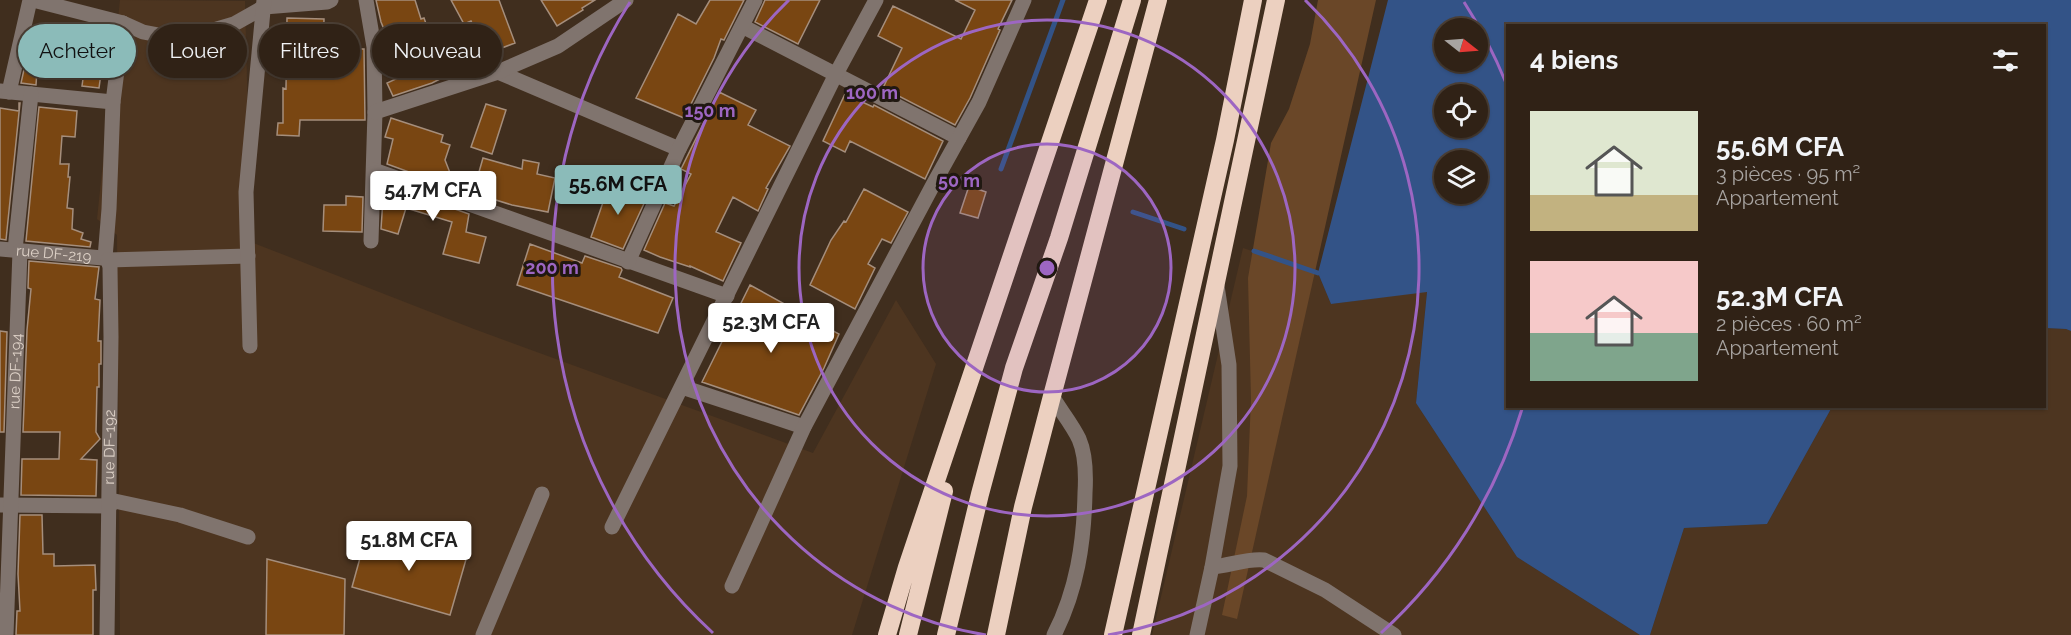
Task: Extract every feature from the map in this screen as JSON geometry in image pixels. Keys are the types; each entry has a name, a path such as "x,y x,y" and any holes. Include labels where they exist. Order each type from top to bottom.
{"highway":[{"path":"887,635 907,567 1098,0"},
{"path":"946,635 980,494 1014,368 1059,238 1132,0"},
{"path":"996,635 1023,507 1158,0"},
{"path":"1113,635 1225,140 1253,0"},
{"path":"1141,635 1276,0"},
{"path":"908,635 978,359"}],"street":[{"path":"113,102 5,91 32,0 123,23 143,32 183,37 234,24 264,4 331,0"},
{"path":"366,0 374,46 375,112 371,241"},
{"path":"502,70 558,46 626,0"},
{"path":"628,262 679,149 755,0"},
{"path":"612,527 836,74 876,0"},
{"path":"732,586 804,427 979,102 1024,0"},
{"path":"250,346 246,192 264,4"},
{"name":"rue DF-192","path":"107,635 111,338 110,267 106,259 113,102 123,23"},
{"path":"742,26 959,138"},
{"path":"502,74 679,149"},
{"path":"375,112 480,78"},
{"name":"rue DF-194","path":"6,635 6,505 12,250 32,94"},
{"path":"374,170 727,296"},
{"name":"rue DF-219","path":"12,250 106,259 248,256"},
{"path":"1197,635 1230,466 1229,365 1216,277"},
{"path":"682,387 804,427"},
{"path":"1052,396 1079,438 1083,450 1085,478 1083,543 1074,585 1054,635"},
{"path":"483,635 542,494"},
{"path":"6,505 110,503 180,515 248,537"},
{"path":"1212,567 1228,566 1254,559 1264,560 1325,590 1394,635"}],"shaded area":[{"path":"120,0 245,1 246,24 148,24 148,78 247,78 251,242 474,329 813,453 896,300 936,364 852,635 120,635 117,235 97,219 112,78 136,78 136,24 117,24"},
{"path":"1318,0 1376,0 1237,619 1222,615 1247,496 1251,399 1248,278 1271,143 1289,109 1310,44"},
{"path":"1243,248 1318,273 1331,304 1427,291 1416,403 1517,557 1640,635 1152,635"},
{"path":"2046,328 2071,331 2071,635 1650,635 1684,528 1767,524 1831,408 2046,408"}],"water":[{"path":"1388,0 2071,0 2071,331 2046,328 2046,24 1506,24 1506,408 1831,408 1767,524 1684,528 1650,635 1640,635 1517,557 1416,403 1427,292 1331,304 1318,273"}],"building":[{"path":"376,0 415,0 421,19 424,18 426,24 382,24"},
{"path":"451,0 499,0 515,43 502,48 502,24 472,24 471,21 464,24"},
{"path":"541,0 595,0 557,26"},
{"path":"710,0 744,0 724,40 721,39 684,118 636,98 678,14 696,24"},
{"path":"765,0 820,0 798,44 755,22"},
{"path":"955,0 1012,0 970,98 955,125 883,88 902,48 878,36 893,6 961,39 975,10"},
{"path":"287,18 324,19 324,24 287,24"},
{"path":"360,49 364,49 365,120 300,120 299,136 277,135 278,123 283,123 283,88 286,89 286,78 360,78"},
{"path":"22,78 36,78 36,85 21,83"},
{"path":"83,78 100,78 99,88 82,86"},
{"path":"398,78 442,78 393,96 387,83"},
{"path":"719,92 756,110 748,125 790,146 766,188 768,189 758,211 733,197 716,232 741,243 723,281 690,266 644,250 665,203 674,206 691,174 681,169"},
{"path":"845,94 873,107 874,105 943,141 925,179 850,141 845,152 823,141"},
{"path":"20,103 6,240 0,239 0,108 19,111"},
{"path":"486,104 506,110 492,154 471,147"},
{"path":"39,107 77,111 75,137 62,136 60,164 69,164 67,208 73,209 72,229 83,233 81,239 91,242 90,247 26,241"},
{"path":"391,118 443,135 441,142 450,145 445,160 452,178 474,185 472,195 387,164 393,139 385,137"},
{"path":"483,158 522,169 523,160 539,163 537,174 555,178 548,212 512,205 473,193"},
{"path":"384,184 469,214 466,232 486,237 479,263 443,254 452,222 406,208 398,234 381,229"},
{"path":"609,185 647,197 623,249 591,237"},
{"path":"969,186 986,192 978,218 960,213"},
{"path":"864,189 908,212 891,243 882,239 868,264 875,268 855,309 810,285 831,240 844,221 846,222"},
{"path":"346,196 363,197 362,232 323,231 324,205 346,205"},
{"path":"530,244 582,263 585,256 621,268 619,277 673,298 658,333 517,285"},
{"path":"29,261 99,267 95,299 100,300 98,341 101,341 101,364 99,364 99,387 97,387 96,432 100,439 81,459 97,460 96,496 21,495 22,459 59,459 60,432 23,432 31,289 28,288"},
{"path":"750,285 839,334 799,415 702,382"},
{"path":"0,331 7,332 4,432 0,432"},
{"path":"20,515 42,515 43,554 54,554 54,566 95,565 93,635 16,635 17,611 20,611 18,574"},
{"path":"368,529 467,556 450,615 352,587"},
{"path":"267,559 345,579 344,635 266,635"}],"waterway":[{"path":"1001,169 1063,0"},
{"path":"1133,212 1184,229"},
{"path":"1254,251 1318,273"}]}
